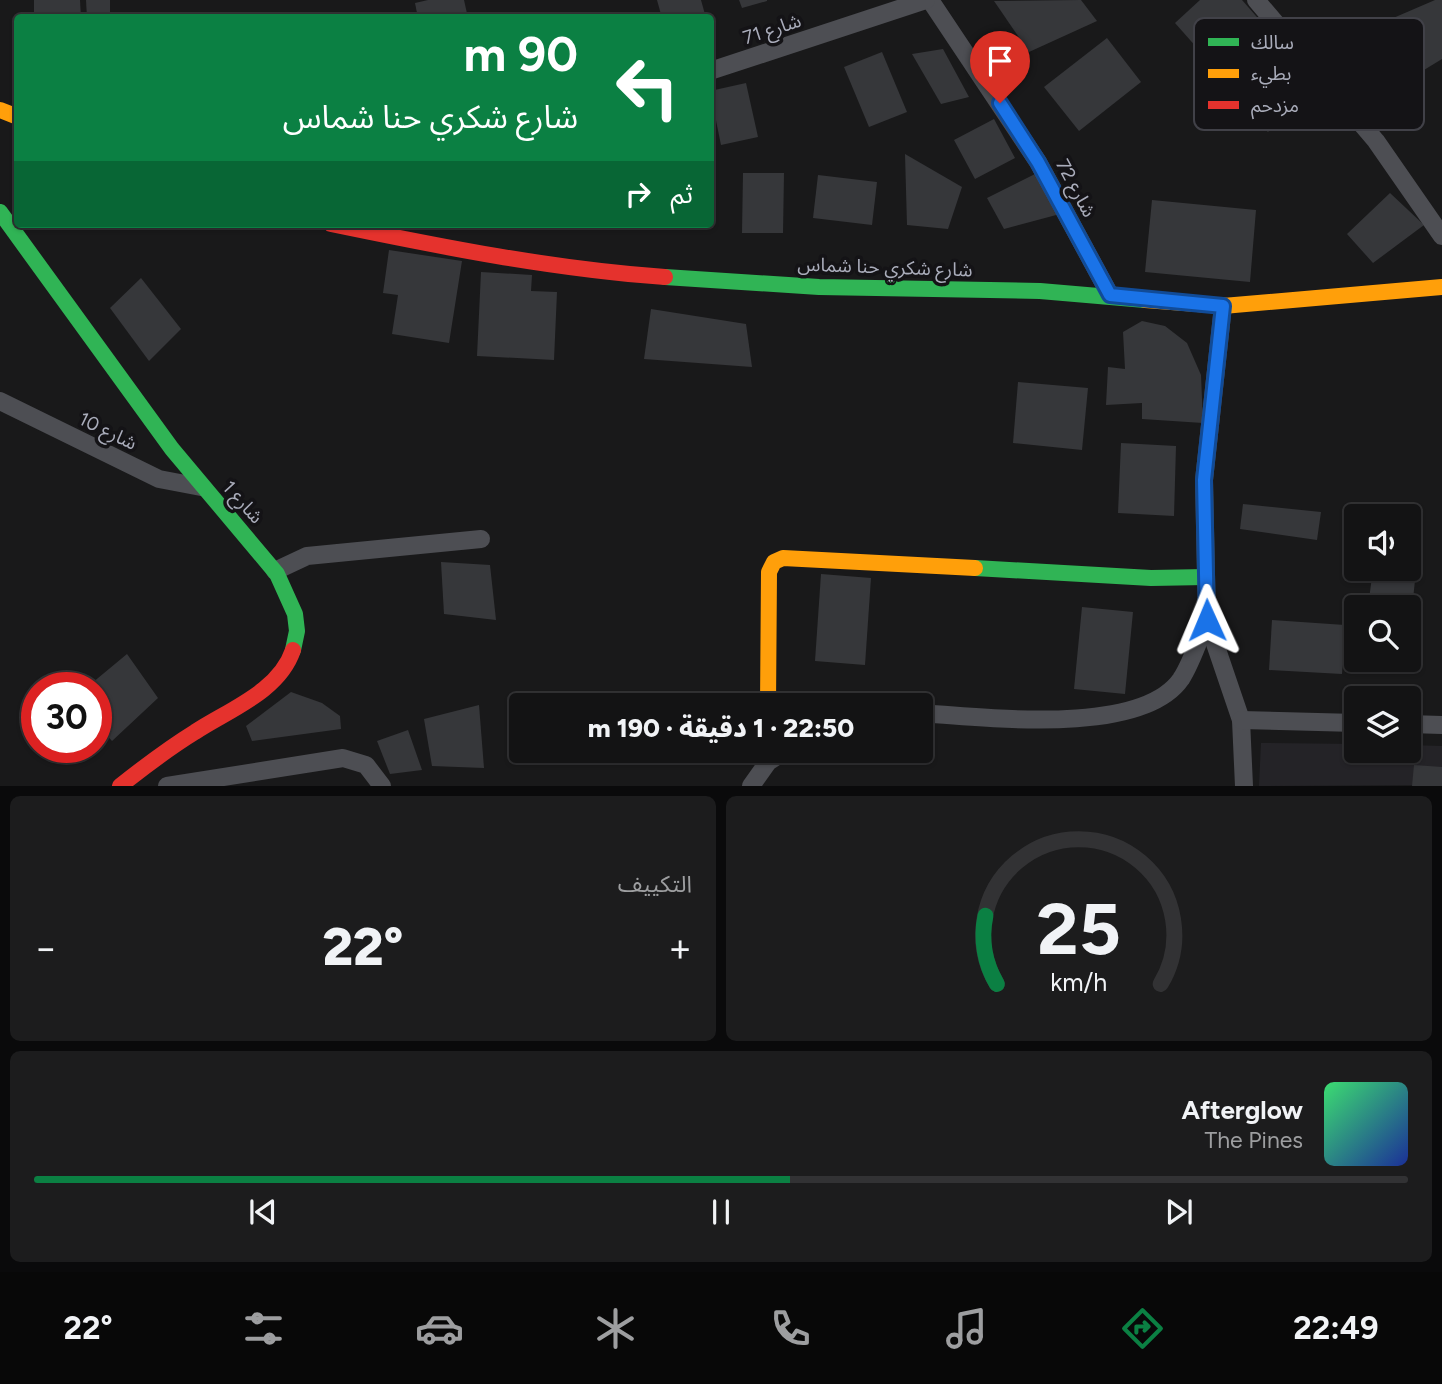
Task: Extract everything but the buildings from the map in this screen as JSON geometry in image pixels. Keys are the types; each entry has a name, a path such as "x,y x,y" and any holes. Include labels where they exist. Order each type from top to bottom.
{"street":[{"name":"شارع 71","path":"714,70 928,0"},
{"name":"شارع 72","path":"928,0 1038,162 1110,295"},
{"path":"1256,0 1271,18"},
{"path":"1367,130 1442,236"},
{"name":"شارع 1","path":"0,212 201,487 275,571 291,600 296,622 296,640 282,668 260,693 198,729 120,786"},
{"name":"شارع شكري حنا شماس","path":"351,228 494,257 585,271 819,287 1110,295 1223,306 1442,286"},
{"path":"1223,306 1204,480 1207,620 1241,720 1244,786"},
{"name":"شارع 10","path":"0,401 159,479 201,487"},
{"path":"275,571 307,556 481,539"},
{"path":"768,693 769,572 774,562 783,558 1150,578 1206,577"},
{"path":"933,713 1069,718 1131,711 1165,695 1181,679 1207,620"},
{"path":"1241,720 1344,723"},
{"path":"1421,724 1442,725"},
{"path":"167,786 211,782 343,758 366,765 382,786"},
{"path":"751,786 764,763"}],"shaded area":[{"path":"1261,743 1344,744 1344,763 1421,763 1421,745 1442,746 1442,785 1259,786"}],"traffic: fast":[{"path":"0,212 172,449 277,574 295,614 297,631 293,650"},
{"path":"665,277 819,287 1040,291 1145,300"},
{"path":"975,568 1151,578 1206,577"}],"traffic: slow":[{"path":"0,110 14,115"},
{"path":"1145,300 1223,306 1442,287"},
{"path":"768,693 769,572 774,562 783,558 975,568"}],"traffic: jam":[{"path":"351,228 539,263 665,277"},
{"path":"120,786 176,745 265,689 286,665 293,650"}],"route":[{"path":"1000,103 1038,162 1110,295 1223,306 1204,480 1207,620"}]}
